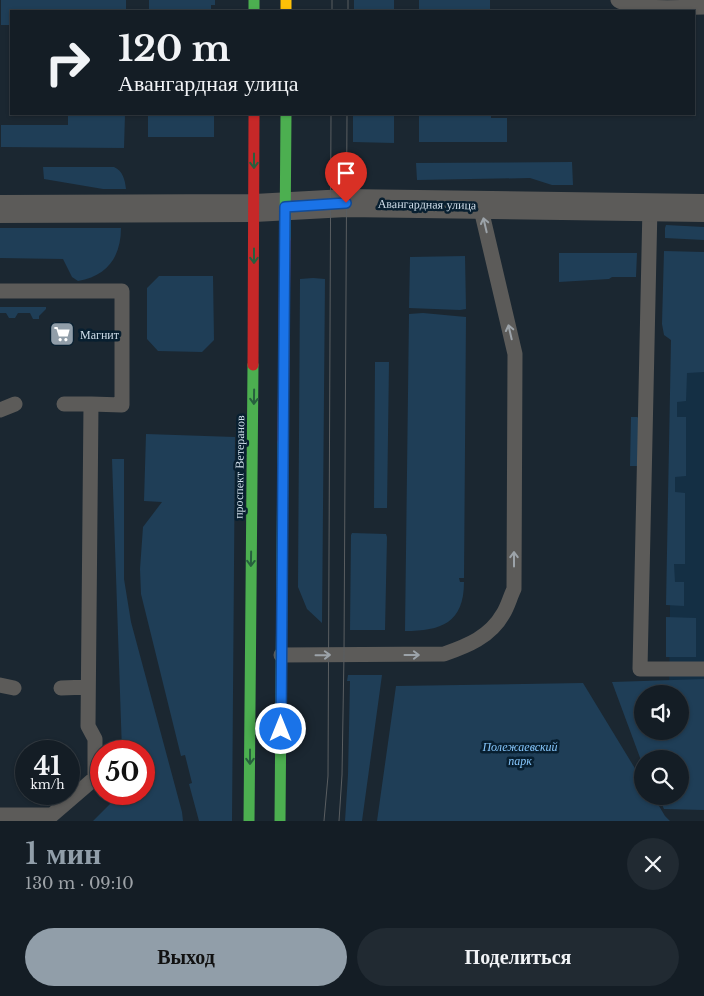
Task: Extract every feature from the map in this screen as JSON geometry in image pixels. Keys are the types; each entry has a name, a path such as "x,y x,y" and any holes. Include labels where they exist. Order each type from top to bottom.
{"main road":[{"name":"проспект Ветеранов","path":"250,821 254,115"},
{"path":"280,821 286,115"}],"street":[{"name":"Авангардная улица","path":"0,209 254,208 346,203 704,208"}],"lane":[{"path":"618,0 640,6 704,7"},
{"path":"281,655 444,654 466,646 485,636 503,614 514,589 515,354 480,204"},
{"path":"650,206 640,669 704,669"},
{"path":"0,291 122,291 122,405 64,404"},
{"path":"0,410 15,404"},
{"path":"0,815 52,815 94,778 95,739 88,726 91,404"},
{"path":"61,688 88,687"}],"shaded area":[{"path":"674,263 704,263 704,807 689,800 689,750 680,750 680,740 689,740 689,685 669,685"}],"green space":[{"path":"1,0 126,0 126,10 10,10 10,25 1,25"},
{"path":"149,0 215,0 215,5 211,5 211,9 215,10 149,10"},
{"path":"354,0 394,0 394,10 354,10"},
{"path":"419,0 490,0 490,10 419,10"},
{"path":"68,115 125,115 124,148 1,147 1,125 68,125"},
{"path":"148,115 214,115 214,137 148,137"},
{"path":"353,115 394,115 394,143 353,142"},
{"path":"419,115 491,115 491,118 507,118 507,142 419,142"},
{"path":"572,162 573,185 552,185 530,178 417,180 416,163"},
{"path":"43,167 114,167 121,173 126,189 103,189 44,179"},
{"path":"666,225 704,227 704,240 665,238"},
{"path":"0,228 121,228 118,248 110,264 97,275 78,281 72,277 63,259 0,258"},
{"path":"664,251 704,252 704,372 687,373 686,401 677,402 677,417 686,417 686,476 675,477 675,492 685,493 685,564 674,564 675,582 684,582 684,606 666,605 671,340 664,335 662,324"},
{"path":"559,253 637,253 636,277 612,277 609,279 559,282"},
{"path":"465,256 466,309 409,308 410,257"},
{"path":"159,276 213,276 214,340 202,352 158,351 147,339 147,288"},
{"path":"300,279 325,279 322,623 307,609 298,587"},
{"path":"0,307 46,307 46,309 39,316 39,319 33,319 30,313 18,313 15,318 9,318 6,313 0,313"},
{"path":"423,313 466,317 464,578 459,578 460,582 464,582 460,607 455,616 448,622 429,629 405,631 409,314"},
{"path":"375,362 389,362 387,508 374,508"},
{"path":"631,417 641,419 639,466 630,466"},
{"path":"146,434 235,437 232,821 199,821 189,784 192,783 185,755 181,756 141,594 140,569 143,527 162,502 144,501"},
{"path":"112,459 124,459 124,579 131,622 183,821 93,821 109,805 155,805 155,740 122,740"},
{"path":"352,533 386,534 385,630 350,630"},
{"path":"666,617 696,618 696,657 666,657"},
{"path":"348,675 382,675 362,821 345,821 350,681 347,681"},
{"path":"704,679 704,810 664,809 662,805 689,805 689,750 637,750 612,682"},
{"name":"Полежаевский парк","path":"583,683 634,767 634,805 658,805 670,821 377,821 396,686"}],"tram line":[{"path":"332,0 332,10"},
{"path":"348,0 348,10"},
{"path":"324,821 328,776 331,115"},
{"path":"339,821 342,775 344,654 347,115"}],"traffic: fast":[{"path":"254,0 254,10"},
{"path":"285,239 286,115"},
{"path":"249,821 253,365"},
{"path":"280,821 283,442"}],"traffic: slow":[{"path":"286,0 286,10"}],"traffic: jam":[{"path":"253,365 254,115"},
{"path":"283,442 285,239"}],"place":[{"name":"Магнит","path":"62,334"}],"route":[{"path":"281,729 285,207 346,203"}]}
